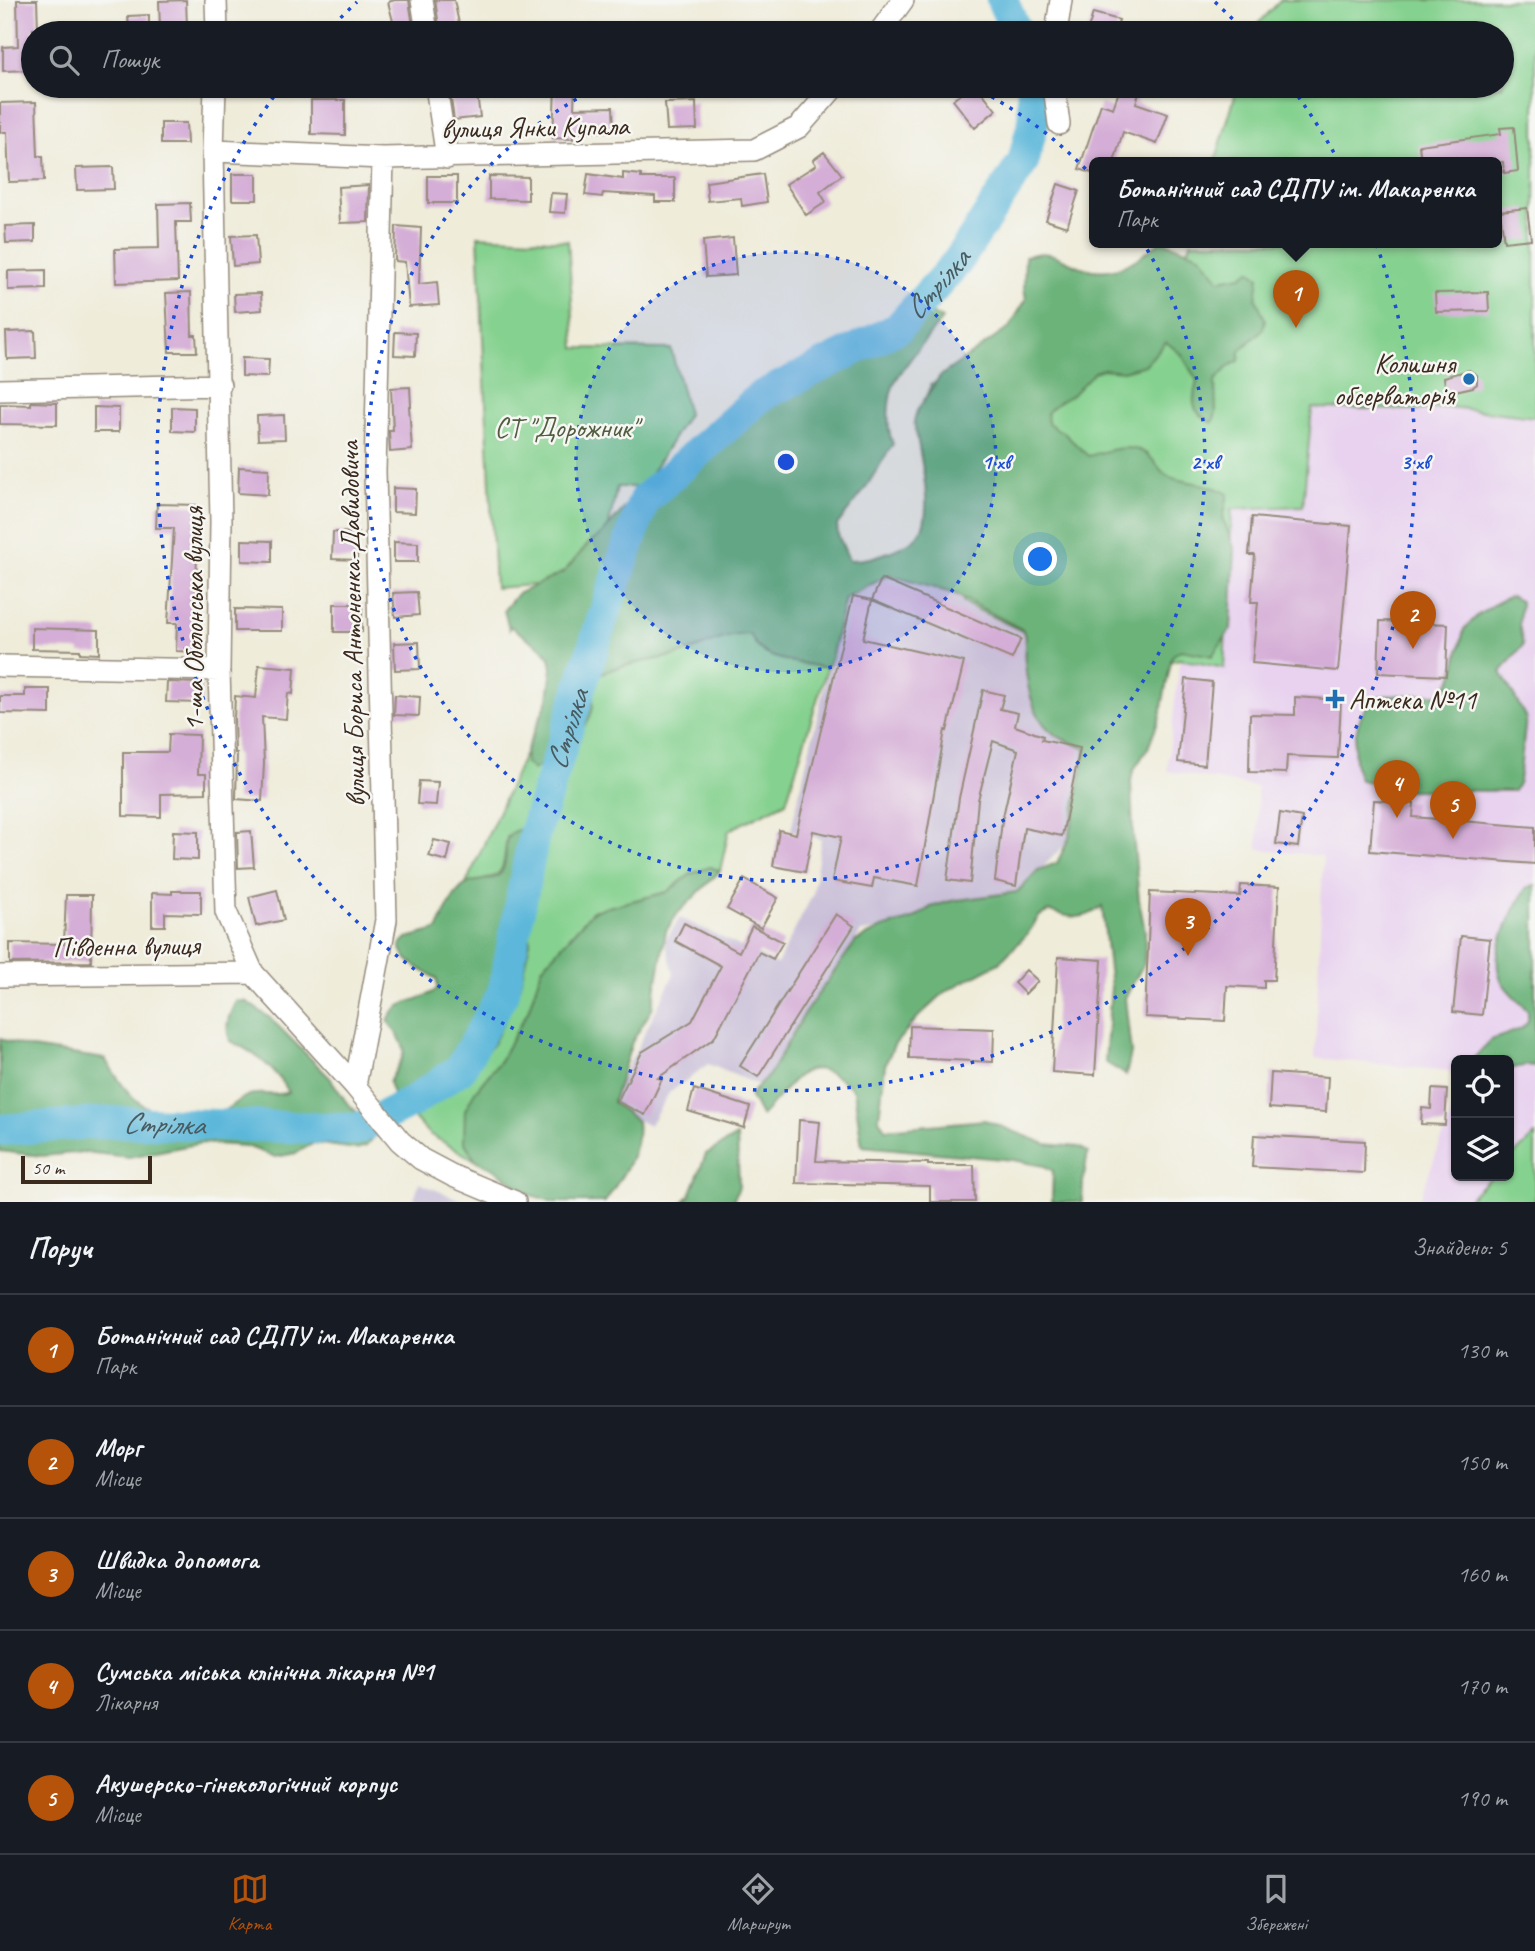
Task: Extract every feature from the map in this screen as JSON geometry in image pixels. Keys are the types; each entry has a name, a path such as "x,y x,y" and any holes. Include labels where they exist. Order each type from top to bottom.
{"street":[{"path":"216,0 217,21"},
{"path":"422,0 425,21"},
{"path":"888,21 903,0"},
{"path":"1058,21 1061,0"},
{"name":"1-ша Оболонська вулиця","path":"215,98 213,151 220,385 219,670 226,912 253,973 400,1141 421,1159 453,1176 515,1202"},
{"path":"438,98 447,158"},
{"name":"вулиця Янки Купала","path":"213,151 447,158 754,150 799,127 824,98"},
{"path":"1056,98 1059,124"},
{"name":"вулиця Бориса Антоненка-Давидовича","path":"361,1095 386,920 376,471 383,158"},
{"path":"0,390 220,385"},
{"path":"0,666 219,670"},
{"name":"Південна вулиця","path":"0,976 253,973"}],"shaded area":[{"path":"1449,407 1535,417 1535,1202 1418,1202 1451,1115 1451,1181 1514,1181 1514,1055 1451,1055 1451,1071 1315,1058 1323,856 1258,849 1257,787 1167,771 1180,659 1224,667 1232,509 1302,505 1311,408 1421,410"},
{"path":"888,574 966,596 1028,627 1090,750 1070,839 1019,892 958,919 861,932 763,1087 708,1064 669,1093 649,1126 609,1105 674,974 665,941 680,918 777,964 813,894 821,839 791,830 845,597"},
{"path":"419,1183 466,1202 413,1202"}],"green space":[{"path":"1281,0 1535,0 1535,417 1449,407 1421,410 1312,408 1303,506 1232,509 1224,668 1180,659 1032,689 1028,634 964,603 932,507 917,426 931,384 1182,272 1189,248 1502,248 1502,157 1217,157 1234,98 1514,98 1514,21 1261,21"},
{"name":"СТ \"Дорожник\"","path":"478,236 568,241 575,348 671,349 688,414 643,487 617,487 597,580 495,588"},
{"path":"1152,248 1182,248 1200,255 1220,280 1241,276 1250,270 1259,277 1256,299 1265,319 1263,329 1240,351 1239,361 1229,366 1215,381 1216,413 1212,423 1194,406 1197,381 1182,355 1166,342 1145,365 1123,371 1103,369 1094,372 1073,394 1047,413 1048,423 1065,434 1088,456 1121,448 1137,449 1151,458 1170,477 1228,494 1223,520 1235,550 1231,629 1212,656 1181,650 1172,656 1160,717 1148,748 1133,771 1133,833 1139,900 1145,931 1145,953 1144,963 1125,998 1131,1053 1126,1075 1105,1062 1111,988 1102,906 1089,915 1077,917 1049,911 1039,916 1028,933 999,963 946,991 919,1016 894,1045 885,1065 879,1119 885,1129 985,1120 1046,1144 1079,1147 1088,1152 1082,1202 1052,1202 1053,1171 1044,1166 1013,1160 862,1146 854,1090 824,1070 813,1069 793,1080 761,1116 750,1095 769,1075 806,1011 856,941 882,928 913,919 931,907 951,901 1017,892 1038,870 1057,863 1069,838 1086,749 1048,729 1037,712 1027,682 1023,630 955,594 889,575 845,598 827,668 772,656 758,647 750,634 731,636 677,655 624,666 593,677 593,707 588,720 567,745 533,770 526,763 525,753 548,699 552,668 550,658 543,649 510,626 509,629 504,610 517,594 564,572 590,542 601,535 661,466 728,421 795,369 836,356 922,308 942,319 896,380 888,412 893,444 863,492 837,525 838,535 849,560 876,556 906,544 919,534 926,511 924,479 914,421 917,411 940,376 1009,328 1026,299 1025,257 1048,254 1081,267 1103,271 1123,266"},
{"path":"1512,596 1521,602 1519,624 1523,645 1501,672 1526,718 1519,781 1514,791 1408,790 1360,780 1354,745 1359,721 1365,710 1382,696 1442,694 1453,677 1464,629 1478,615"},
{"path":"733,634 750,634 759,648 772,656 827,668 786,802 729,830 720,871 710,867 691,874 667,892 593,911 542,968 528,1011 500,1061 474,1093 464,1141 475,1160 429,1134 405,1108 425,1106 530,942 527,920 538,855 507,837 504,860 499,872 495,876 466,884 525,753 526,763 592,711 593,677 624,666 684,653"},
{"path":"525,828 538,855 527,920 530,942 518,993 493,1044 459,1085 425,1106 405,1108 392,1091 389,1082 404,1051 400,1039 388,1021 403,1004 437,989 437,979 405,957 400,945 407,938 437,930 449,905 462,888 471,882 499,875 505,864 507,839 510,834"},
{"path":"710,867 720,871 678,913 666,931 652,1009 632,1042 613,1102 637,1121 636,1144 623,1174 605,1202 554,1202 531,1195 494,1169 475,1160 464,1141 465,1110 474,1093 500,1061 528,1011 542,968 593,911 667,892 691,874"},
{"path":"1535,885 1535,1066 1514,1068 1514,1055 1477,1055 1491,1040 1521,1029 1528,1022 1528,1011 1502,982 1498,971 1504,934 1526,888"},
{"path":"236,1001 245,1001 270,1018 330,1078 347,1103 374,1128 373,1138 366,1146 356,1149 314,1143 296,1153 276,1157 246,1146 202,1143 129,1157 84,1152 42,1156 0,1151 0,1039 32,1048 105,1059 121,1083 138,1101 158,1112 172,1115 212,1115 252,1094 289,1092 264,1062 230,1041 228,1020"},
{"path":"1535,1135 1535,1202 1465,1202 1487,1181 1514,1181 1514,1155"},
{"path":"737,1136 739,1186 733,1202 683,1202 690,1195 706,1154"}],"building":[{"path":"17,0 37,0 38,21 21,21 21,70 3,71 3,47 18,46"},
{"path":"186,0 187,21 160,21 159,1"},
{"path":"409,0 412,21 393,21 388,2"},
{"path":"435,0 454,0 458,21 438,21"},
{"path":"1093,13 1119,20 1119,21 1091,21"},
{"path":"149,15 149,21 128,21 128,16"},
{"path":"451,98 478,98 480,117 454,120"},
{"path":"555,98 574,98 574,108 613,107 614,131 573,133 573,139 553,138"},
{"path":"986,98 996,110 975,128 953,100"},
{"path":"1117,98 1138,98 1136,103 1168,114 1157,144 1123,132 1116,157 1089,157 1089,172 1079,169 1101,104 1113,108"},
{"path":"311,100 345,100 345,135 311,134"},
{"path":"36,102 38,156 43,156 44,181 9,182 7,132 0,132 0,103"},
{"path":"696,102 697,129 667,130 665,103"},
{"path":"161,123 186,123 187,144 161,144"},
{"path":"1514,127 1518,171 1504,173 1502,157 1420,157 1419,145 1501,134 1500,128"},
{"path":"824,152 842,175 820,192 826,202 806,215 786,184 816,165 813,160"},
{"path":"113,167 114,189 77,190 76,168"},
{"path":"623,173 641,175 641,178 675,178 675,202 655,202 655,196 603,193 602,197 585,195 588,174 623,179"},
{"path":"232,174 257,174 257,200 232,200"},
{"path":"763,174 767,202 742,206 741,198 708,201 706,182"},
{"path":"428,176 457,176 457,203 428,203"},
{"path":"489,176 528,177 528,200 489,199"},
{"path":"1058,184 1079,191 1067,227 1046,220"},
{"path":"369,185 368,222 340,223 338,187"},
{"path":"551,193 567,194 565,213 549,212"},
{"path":"190,203 191,222 176,222 178,281 116,283 115,249 159,248 158,204"},
{"path":"1527,208 1531,239 1504,242 1502,211"},
{"path":"35,225 35,242 6,243 5,226"},
{"path":"396,226 421,228 419,284 437,282 439,305 409,307 405,262 395,261"},
{"path":"256,235 258,264 233,266 231,236"},
{"path":"733,238 736,275 706,277 703,241"},
{"path":"46,270 46,289 8,290 8,271"},
{"path":"191,292 192,335 196,335 197,352 169,352 166,293"},
{"path":"1488,292 1489,311 1436,312 1435,293"},
{"path":"261,293 262,310 235,312 234,294"},
{"path":"35,331 36,358 7,359 6,332"},
{"path":"395,332 416,333 415,356 394,355"},
{"path":"242,358 269,359 268,377 242,376"},
{"path":"1469,370 1477,375 1477,384 1446,393 1444,377"},
{"path":"410,387 412,450 390,452 389,431 393,431 391,388"},
{"path":"31,402 57,403 57,425 0,424 0,404 31,405"},
{"path":"94,407 119,408 119,432 94,432"},
{"path":"172,407 195,408 195,432 172,431"},
{"path":"284,415 285,439 258,440 257,416"},
{"path":"239,467 269,469 268,495 238,493"},
{"path":"393,488 416,489 415,513 393,512"},
{"path":"157,504 198,505 196,593 200,593 197,652 176,651 177,623 168,623 174,528 156,528"},
{"path":"1252,517 1351,526 1338,671 1252,663 1258,602 1251,602 1255,555 1249,555"},
{"path":"333,532 358,533 357,560 332,559"},
{"path":"242,540 272,541 272,562 242,561"},
{"path":"394,542 418,543 418,562 394,562"},
{"path":"881,579 1021,639 1012,659 872,600"},
{"path":"417,592 419,615 395,617 393,593"},
{"path":"853,596 872,600 863,639 964,662 947,731 945,730 918,886 874,878 872,888 832,881 841,837 813,831 805,872 773,866 779,830 796,834"},
{"path":"334,604 362,604 362,632 334,632"},
{"path":"235,609 282,610 282,631 235,631"},
{"path":"1380,621 1448,624 1446,676 1378,673"},
{"path":"32,628 99,630 99,654 80,653 80,650 32,649"},
{"path":"419,642 420,669 395,670 394,643"},
{"path":"259,665 295,668 293,694 288,693 286,719 262,717 262,801 236,799 237,753 234,719 235,696 256,698"},
{"path":"1186,679 1212,682 1205,765 1178,762"},
{"path":"167,682 201,683 201,703 166,702"},
{"path":"25,689 50,689 50,714 0,713 0,696 25,696"},
{"path":"983,690 1004,695 1000,709 1018,713 1015,726 1043,736 1042,740 1080,748 1062,836 1024,828 1016,886 995,881 1002,821 1018,750 993,741 978,800 970,883 947,880 959,798"},
{"path":"395,695 420,697 419,716 394,715"},
{"path":"1295,697 1341,700 1338,758 1287,756 1286,773 1249,772 1250,714 1295,715"},
{"path":"169,734 199,735 198,774 206,774 206,793 161,794 161,817 123,816 123,752 168,752"},
{"path":"419,781 438,782 436,805 417,804"},
{"path":"1374,800 1414,803 1413,817 1535,827 1535,864 1370,851"},
{"path":"1280,813 1302,817 1298,847 1276,844"},
{"path":"173,831 198,832 198,860 172,859"},
{"path":"251,831 254,867 238,868 237,832"},
{"path":"434,840 451,844 447,861 429,856"},
{"path":"744,879 778,898 761,928 727,909"},
{"path":"1241,885 1279,887 1274,980 1264,980 1264,988 1227,986 1225,1021 1145,1017 1150,892 1240,896"},
{"path":"277,890 284,920 256,926 249,897"},
{"path":"172,891 201,891 201,914 165,913 165,926 152,926 152,893 172,894"},
{"path":"66,895 92,895 91,962 10,963 10,943 64,944"},
{"path":"836,914 854,926 758,1077 740,1066"},
{"path":"684,923 739,952 752,926 783,942 773,959 759,952 714,1038 658,1078 662,1079 645,1115 617,1102 642,1052 692,1021 721,966 675,941"},
{"path":"1461,936 1490,939 1482,1015 1453,1012"},
{"path":"1058,957 1102,960 1095,1075 1052,1072"},
{"path":"1026,970 1038,981 1025,994 1014,983"},
{"path":"910,1026 994,1029 993,1062 909,1058"},
{"path":"1271,1073 1328,1077 1326,1112 1269,1108"},
{"path":"694,1089 750,1107 744,1128 688,1111"},
{"path":"1432,1089 1447,1090 1445,1125 1421,1124 1422,1108 1431,1109"},
{"path":"799,1120 820,1122 816,1161 974,1165 975,1202 930,1202 930,1186 796,1183"},
{"path":"1254,1135 1365,1141 1364,1173 1252,1167"}],"waterway":[{"name":"Стрілка","path":"1002,0 1012,21"},
{"name":"Стрілка","path":"0,1130 111,1122 357,1129 412,1102 460,1069 503,993 534,834 601,623 644,500 761,396 898,328 958,261 1023,162 1034,119 1033,98"}],"place":[{"name":"Ботанічний сад СДПУ ім. Макаренка","path":"1296,328"},
{"name":"Колишня обсерваторія","path":"1469,379"},
{"name":"Морг","path":"1413,649"},
{"name":"Аптека №11","path":"1335,699"},
{"name":"Сумська міська клінічна лікарня №1","path":"1397,818"},
{"name":"Акушерско-гінекологічний корпус","path":"1453,839"},
{"name":"Швидка допомога","path":"1188,956"}]}
